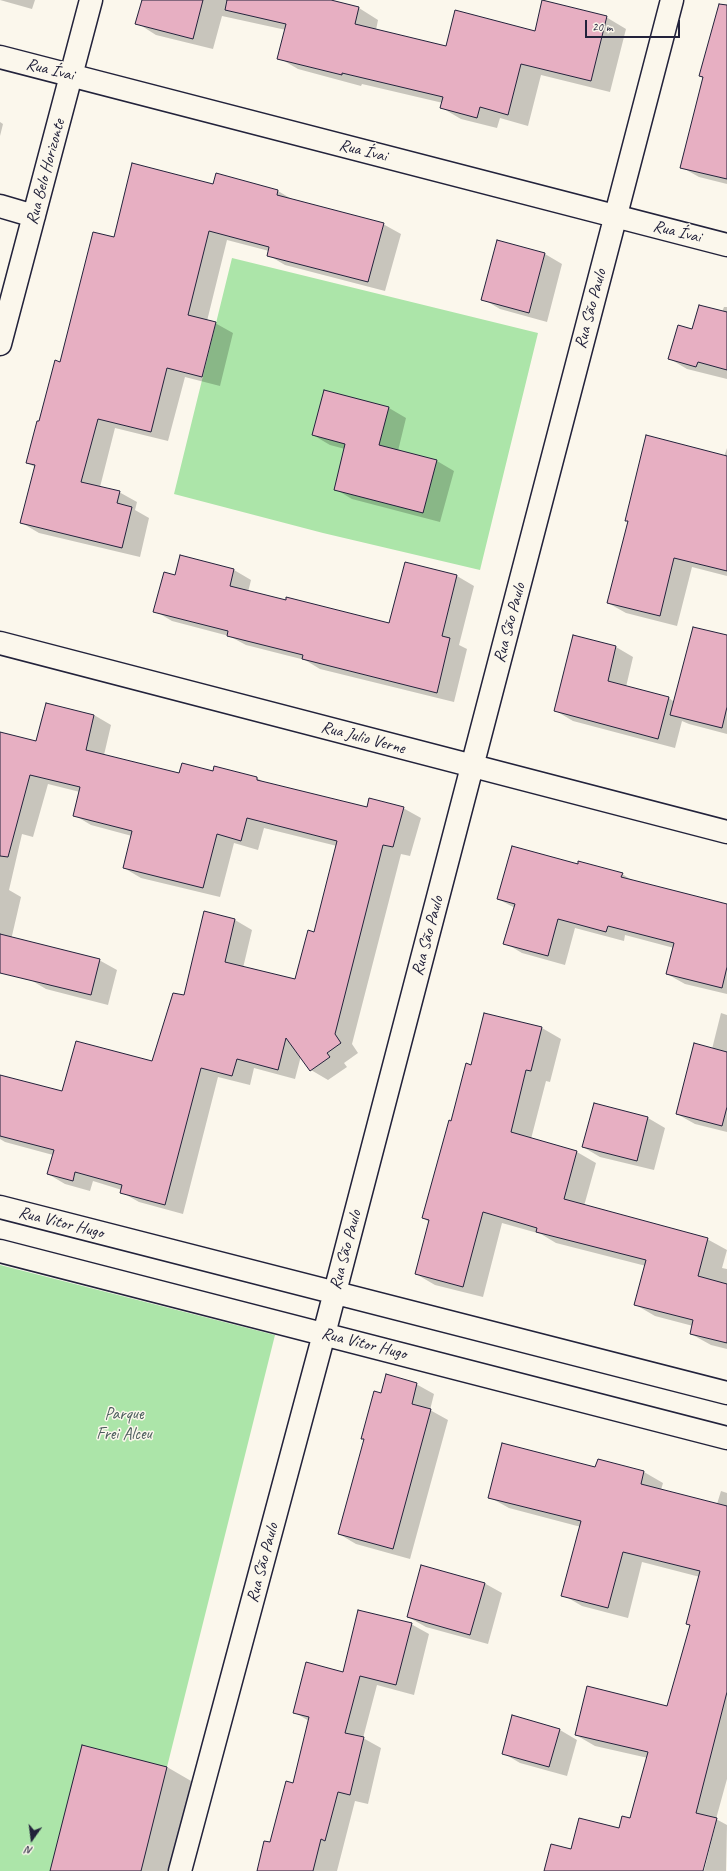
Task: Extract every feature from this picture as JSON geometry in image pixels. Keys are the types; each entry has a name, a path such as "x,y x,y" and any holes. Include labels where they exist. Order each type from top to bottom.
{"street":[{"name":"Rua Belo Horizonte","path":"0,344 91,0"},
{"name":"Rua São Paulo","path":"180,1871 324,1334 672,0"},
{"name":"Rua Ívai","path":"0,57 727,245"},
{"path":"0,206 34,216"},
{"name":"Rua Julio Verne","path":"0,643 727,832"},
{"name":"Rua Vitor Hugo","path":"0,1207 727,1393"},
{"name":"Rua Vitor Hugo","path":"0,1251 727,1438"}],"green space":[{"path":"232,258 538,333 480,570 323,533 174,494"},
{"name":"Parque Frei Alceu","path":"0,1265 275,1335 141,1871 0,1871"}],"building":[{"path":"142,0 203,0 193,39 135,24"},
{"path":"227,0 331,0 359,7 355,24 446,46 455,10 535,31 542,0 607,16 591,81 521,64 508,115 480,107 477,118 440,108 443,97 277,59 286,24 225,10"},
{"path":"719,4 727,5 727,179 680,168 703,77 699,76"},
{"path":"132,163 213,184 216,173 278,190 277,195 384,223 368,282 267,256 269,247 209,231 188,315 216,322 202,377 167,368 151,432 98,419 81,482 120,491 117,503 132,507 122,548 20,523 35,465 26,463 55,360 60,362 93,232 114,237"},
{"path":"497,240 545,253 529,313 481,300"},
{"path":"699,305 727,312 727,370 698,362 696,367 668,359 678,325 692,329"},
{"path":"324,390 389,407 379,445 437,460 423,513 334,490 345,444 312,435"},
{"path":"646,435 727,456 727,571 674,558 660,616 607,603 628,521 625,521"},
{"path":"180,555 234,569 230,586 286,600 286,597 389,623 405,562 457,575 442,636 450,638 437,693 302,659 303,655 227,636 228,631 153,612 164,572 175,575"},
{"path":"693,627 727,635 727,707 722,728 670,715"},
{"path":"573,635 616,646 608,681 669,697 658,739 554,711"},
{"path":"46,703 94,715 86,750 179,773 182,763 213,771 214,766 257,777 257,780 367,807 369,798 404,807 393,847 383,845 335,1034 341,1043 327,1053 330,1057 310,1071 286,1038 278,1070 237,1059 232,1076 201,1068 165,1205 120,1193 122,1185 75,1172 73,1181 47,1174 54,1150 0,1136 0,1075 62,1091 76,1041 152,1061 173,993 184,995 204,911 235,919 225,962 295,979 308,930 314,932 337,841 247,818 241,841 217,834 203,888 123,868 132,831 73,816 80,787 30,775 8,857 0,856 0,732 36,741"},
{"path":"512,846 578,864 578,861 623,873 621,877 727,904 727,967 722,988 666,974 674,943 608,926 606,932 558,919 548,956 503,944 515,904 497,899"},
{"path":"0,934 100,959 91,995 0,973"},
{"path":"484,1013 542,1027 531,1071 526,1070 511,1132 577,1151 564,1199 708,1238 698,1276 727,1284 727,1343 690,1334 693,1320 634,1305 646,1260 536,1232 537,1228 483,1212 463,1287 415,1274 429,1220 422,1218 449,1120 451,1121 466,1063 471,1065"},
{"path":"694,1043 727,1052 727,1107 722,1126 676,1114"},
{"path":"594,1103 648,1117 637,1161 582,1147"},
{"path":"386,1374 417,1383 412,1404 431,1409 393,1549 338,1534 364,1439 361,1439 374,1391 381,1393"},
{"path":"502,1443 595,1467 598,1459 644,1471 641,1484 727,1506 727,1692 696,1813 717,1818 703,1871 544,1871 551,1844 571,1849 579,1818 619,1828 622,1816 630,1818 648,1752 575,1735 587,1686 667,1706 690,1625 686,1624 700,1571 623,1552 608,1608 561,1596 581,1521 488,1498"},
{"path":"421,1565 485,1583 470,1635 407,1617"},
{"path":"358,1610 412,1623 396,1685 360,1676 345,1733 364,1737 350,1795 338,1792 325,1841 321,1839 313,1871 257,1871 264,1841 270,1842 286,1781 293,1783 309,1717 293,1713 306,1662 343,1672"},
{"path":"512,1715 560,1729 549,1767 502,1754"},
{"path":"82,1745 167,1767 141,1871 50,1871"}]}
